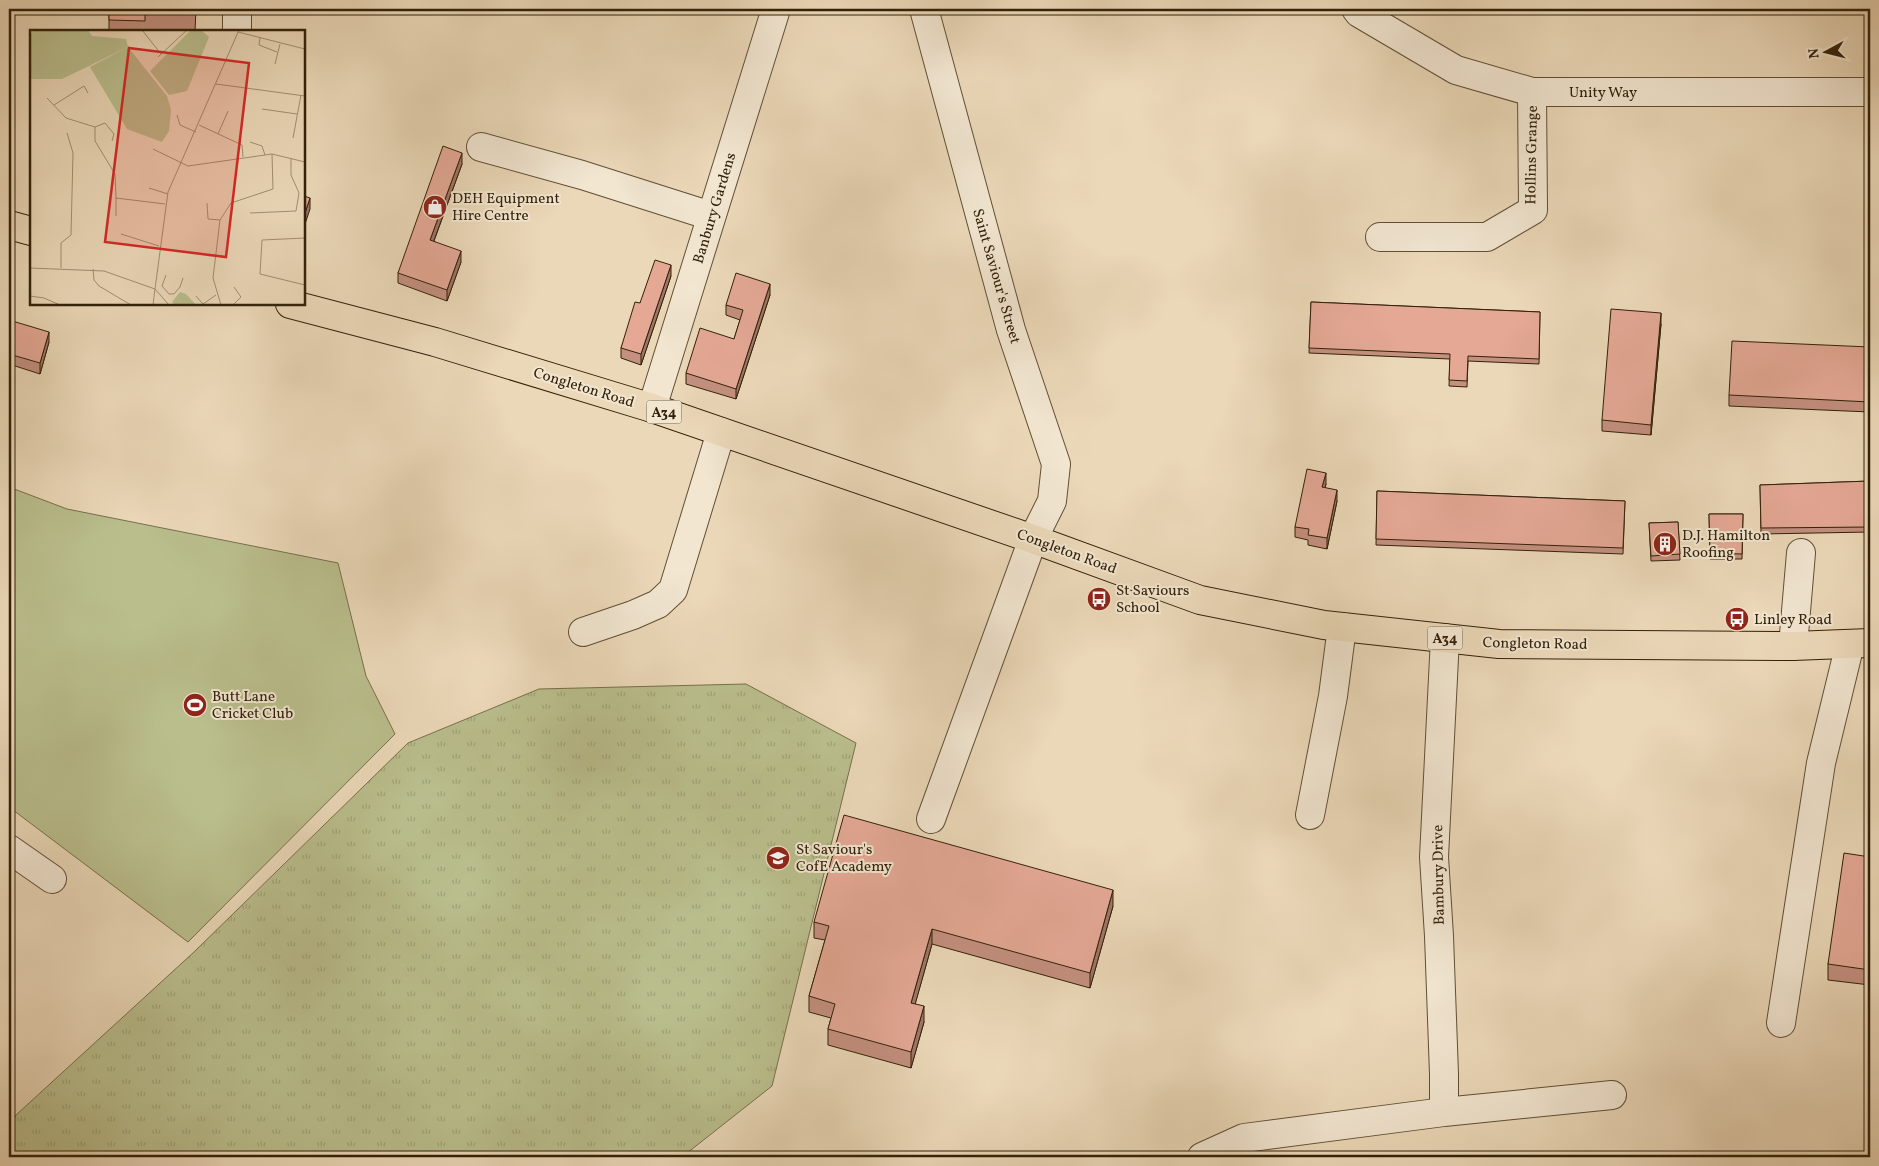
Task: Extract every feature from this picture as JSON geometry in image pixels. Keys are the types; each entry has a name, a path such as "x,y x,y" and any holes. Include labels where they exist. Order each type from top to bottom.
{"highway":[{"path":"9,225 30,231"},
{"name":"Congleton Road","path":"294,305 435,342 652,408 1033,539 1200,600 1342,627 1499,644 1793,646 1860,644"}],"street":[{"path":"237,9 237,30"},
{"name":"Banbury Gardens","path":"652,408 776,9"},
{"name":"Saint Saviour's Street","path":"924,9 1011,330 1056,464 1052,501 1033,539 931,820"},
{"name":"Unity Way","path":"1356,9 1359,13 1456,70 1532,92 1870,92"},
{"name":"Hollins Grange","path":"1380,237 1487,237 1533,210 1532,92"},
{"path":"481,147 582,175 711,216"},
{"path":"583,632 650,608 658,604 673,590 721,432"},
{"path":"1793,646 1801,553"},
{"path":"1310,815 1333,696 1342,627"},
{"name":"Bambury Drive","path":"1444,1112 1441,995 1434,857 1445,638"},
{"path":"1781,1022 1821,763 1860,644"},
{"path":"12,856 52,879"},
{"path":"1202,1157 1244,1138 1444,1112 1612,1095"}],"green space":[{"name":"Butt Lane Cricket Club","path":"9,487 67,509 338,563 366,676 395,734 188,942 9,807"},
{"path":"746,684 856,743 772,1086 682,1157 9,1157 9,1130 16,1115 194,952 408,743 539,689"}],"building":[{"path":"109,9 196,9 195,13 145,12 145,21 109,20"},
{"name":"DEH Equipment Hire Centre","path":"443,146 462,153 430,240 461,251 447,290 398,273"},
{"path":"305,196 310,198 305,213"},
{"path":"655,260 671,265 641,354 621,348 635,302 640,303"},
{"path":"736,273 770,284 736,389 686,373 700,328 734,339 743,310 726,305"},
{"path":"1311,302 1540,312 1539,359 1468,356 1467,381 1449,380 1450,354 1309,348"},
{"path":"1611,309 1661,313 1651,425 1602,420"},
{"path":"9,320 49,332 40,363 9,354"},
{"path":"1732,341 1870,347 1870,402 1729,395"},
{"path":"1307,469 1326,473 1322,487 1337,490 1327,538 1308,535 1309,529 1295,527"},
{"path":"1870,481 1870,527 1761,528 1760,485"},
{"path":"1377,491 1625,501 1623,548 1376,539"},
{"path":"1709,514 1743,514 1742,554 1710,553"},
{"name":"D.J. Hamilton Roofing","path":"1678,522 1680,554 1651,556 1649,523"},
{"path":"844,815 1113,890 1090,973 932,929 911,1003 924,1006 911,1052 828,1029 835,1004 809,996 829,926 814,922"},
{"path":"1844,853 1870,857 1870,970 1828,964"}],"place":[{"name":"DEH Equipment Hire Centre","path":"435,207"},
{"name":"D.J. Hamilton Roofing","path":"1665,544"},
{"name":"St Saviours School","path":"1099,599"},
{"name":"Linley Road","path":"1737,619"},
{"name":"Butt Lane Cricket Club","path":"195,705"},
{"name":"St Saviour's CofE Academy","path":"778,858"}]}
